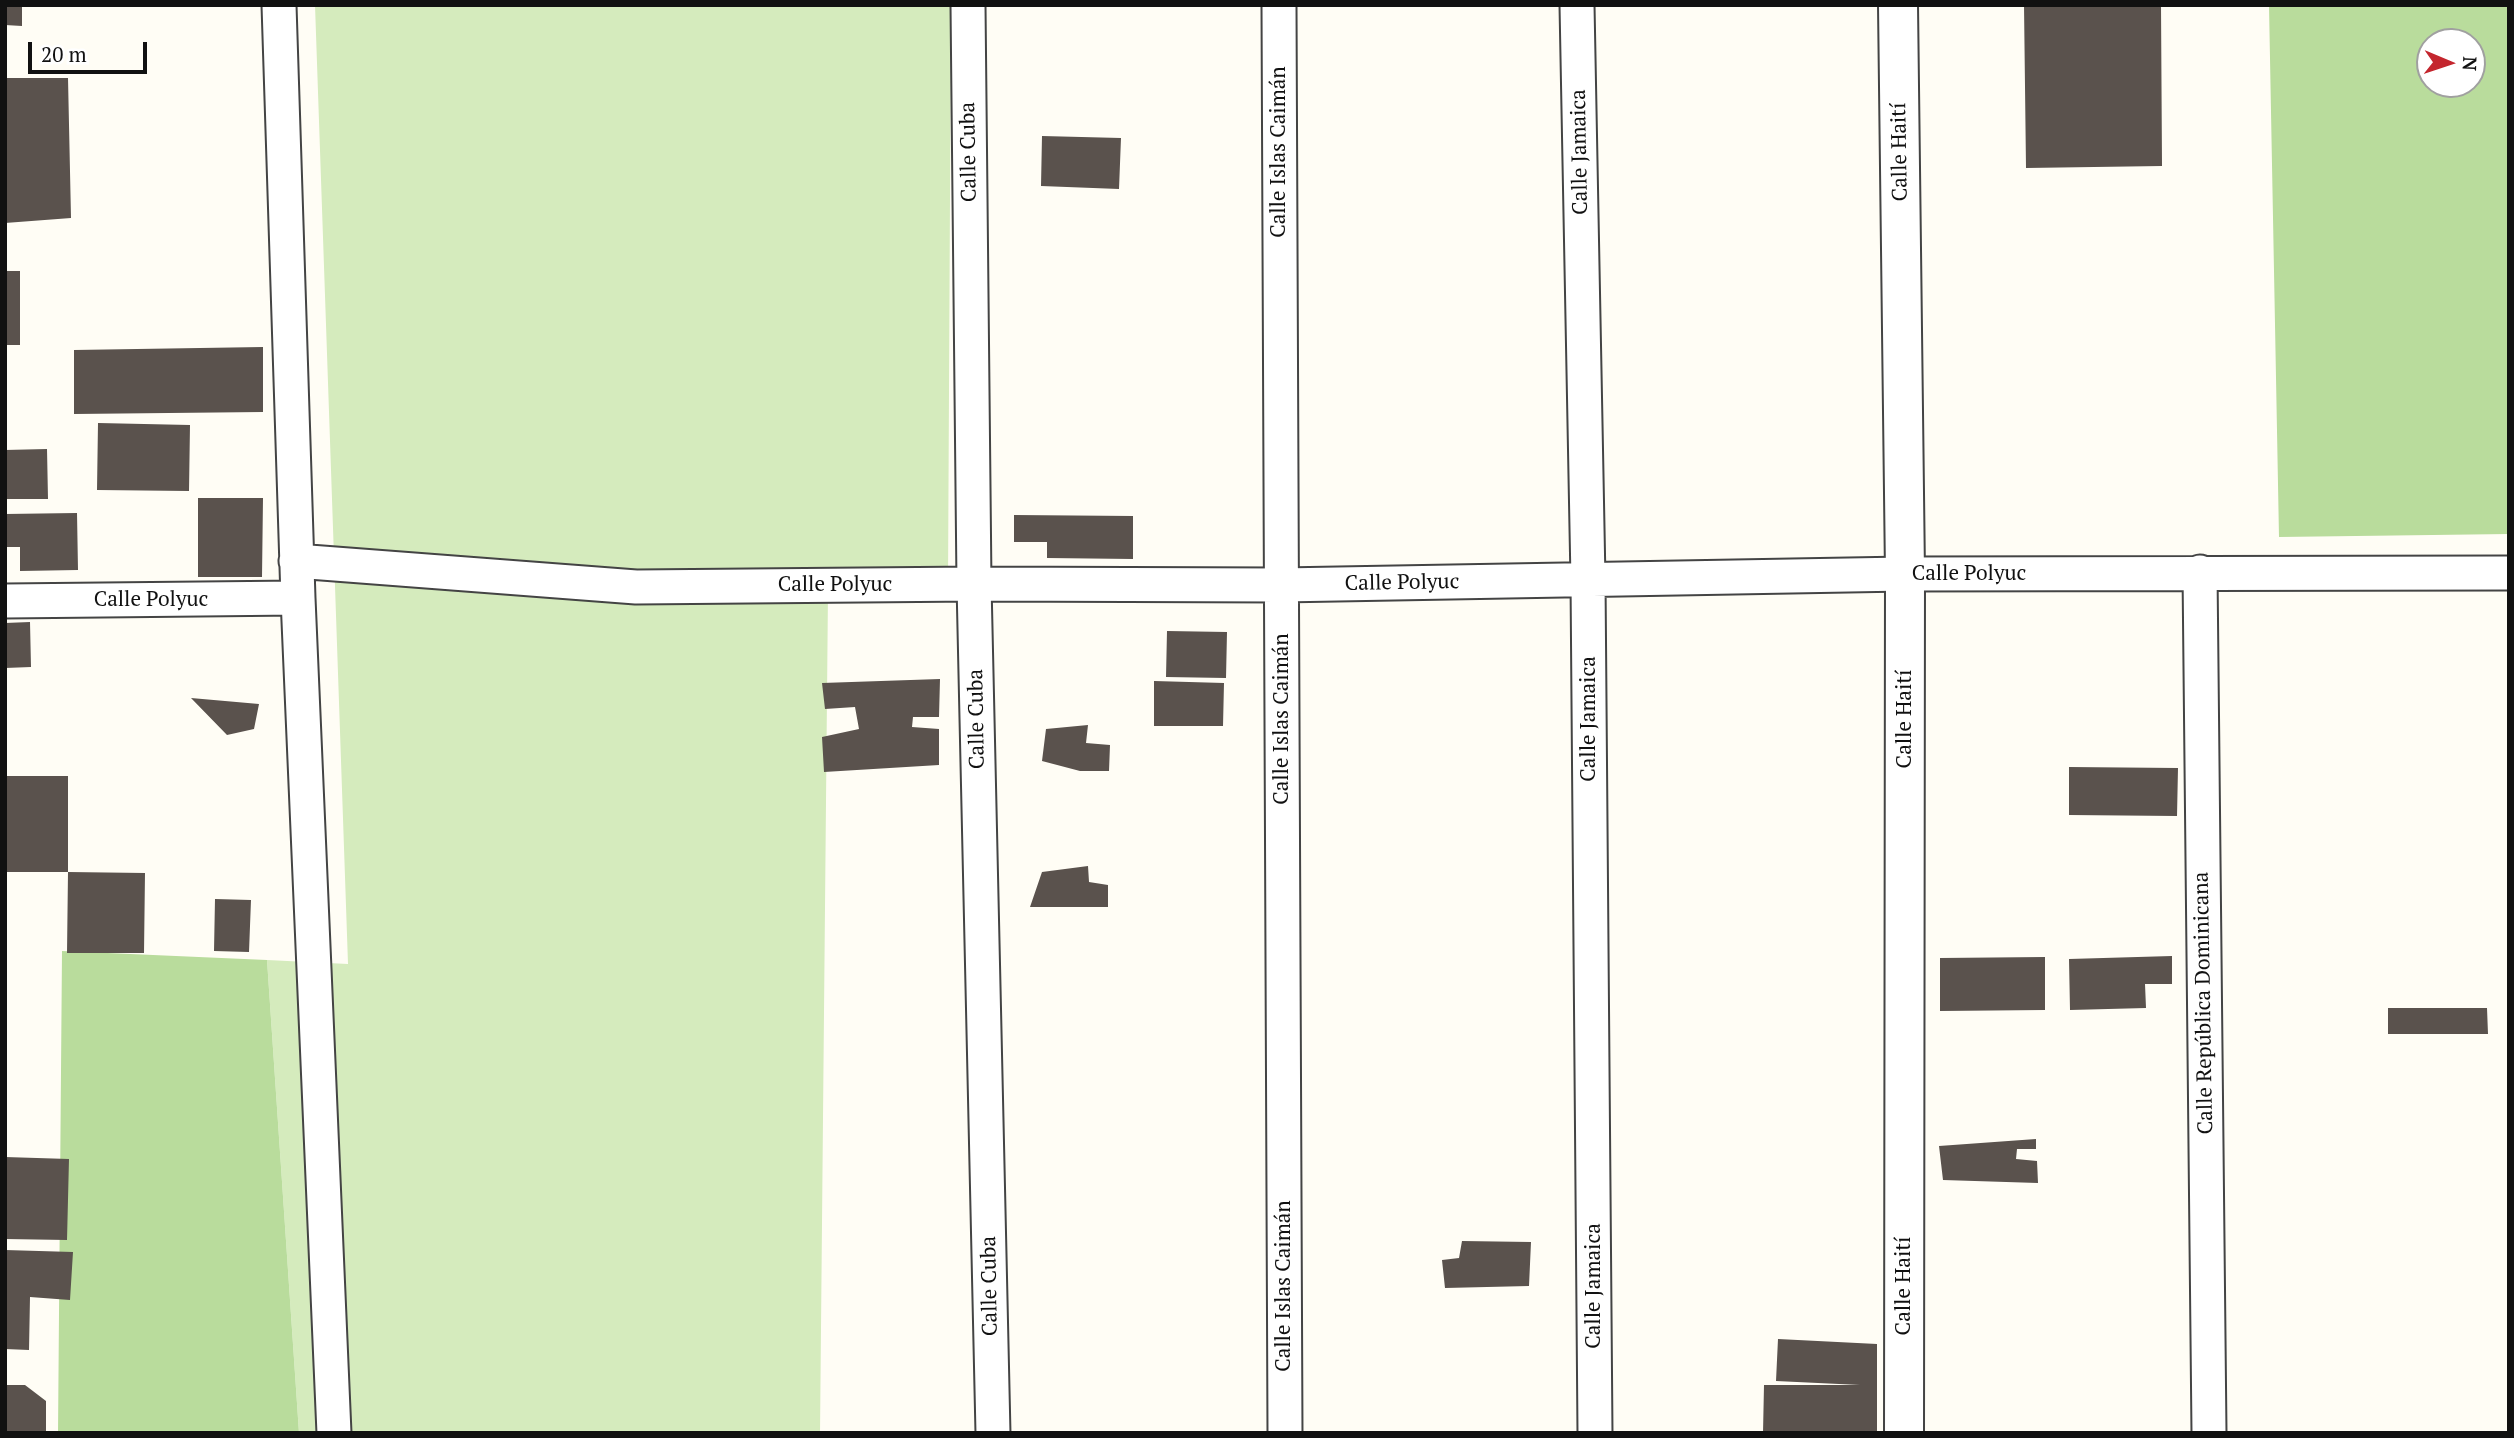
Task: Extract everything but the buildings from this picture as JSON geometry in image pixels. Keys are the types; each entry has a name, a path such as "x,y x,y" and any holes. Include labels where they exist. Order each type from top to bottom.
{"street":[{"path":"279,5 296,561 334,1433"},
{"name":"Calle Cuba","path":"968,5 974,584 993,1433"},
{"name":"Calle Islas Caimán","path":"1279,5 1285,1433"},
{"name":"Calle Jamaica","path":"1577,5 1588,580 1595,1433"},
{"name":"Calle Haití","path":"1898,5 1905,574 1903,1433"},
{"name":"Calle Polyuc","path":"296,561 636,586 1281,585 1905,574 2509,573"},
{"name":"Calle República Dominicana","path":"2200,572 2209,1433"},
{"name":"Calle Polyuc","path":"5,601 298,598"}],"green space":[{"path":"315,5 951,5 948,583 828,591 820,1433 299,1433 267,960 348,964"},
{"path":"2269,5 2509,5 2509,534 2279,537"},
{"path":"62,951 267,960 299,1433 58,1433"}]}
